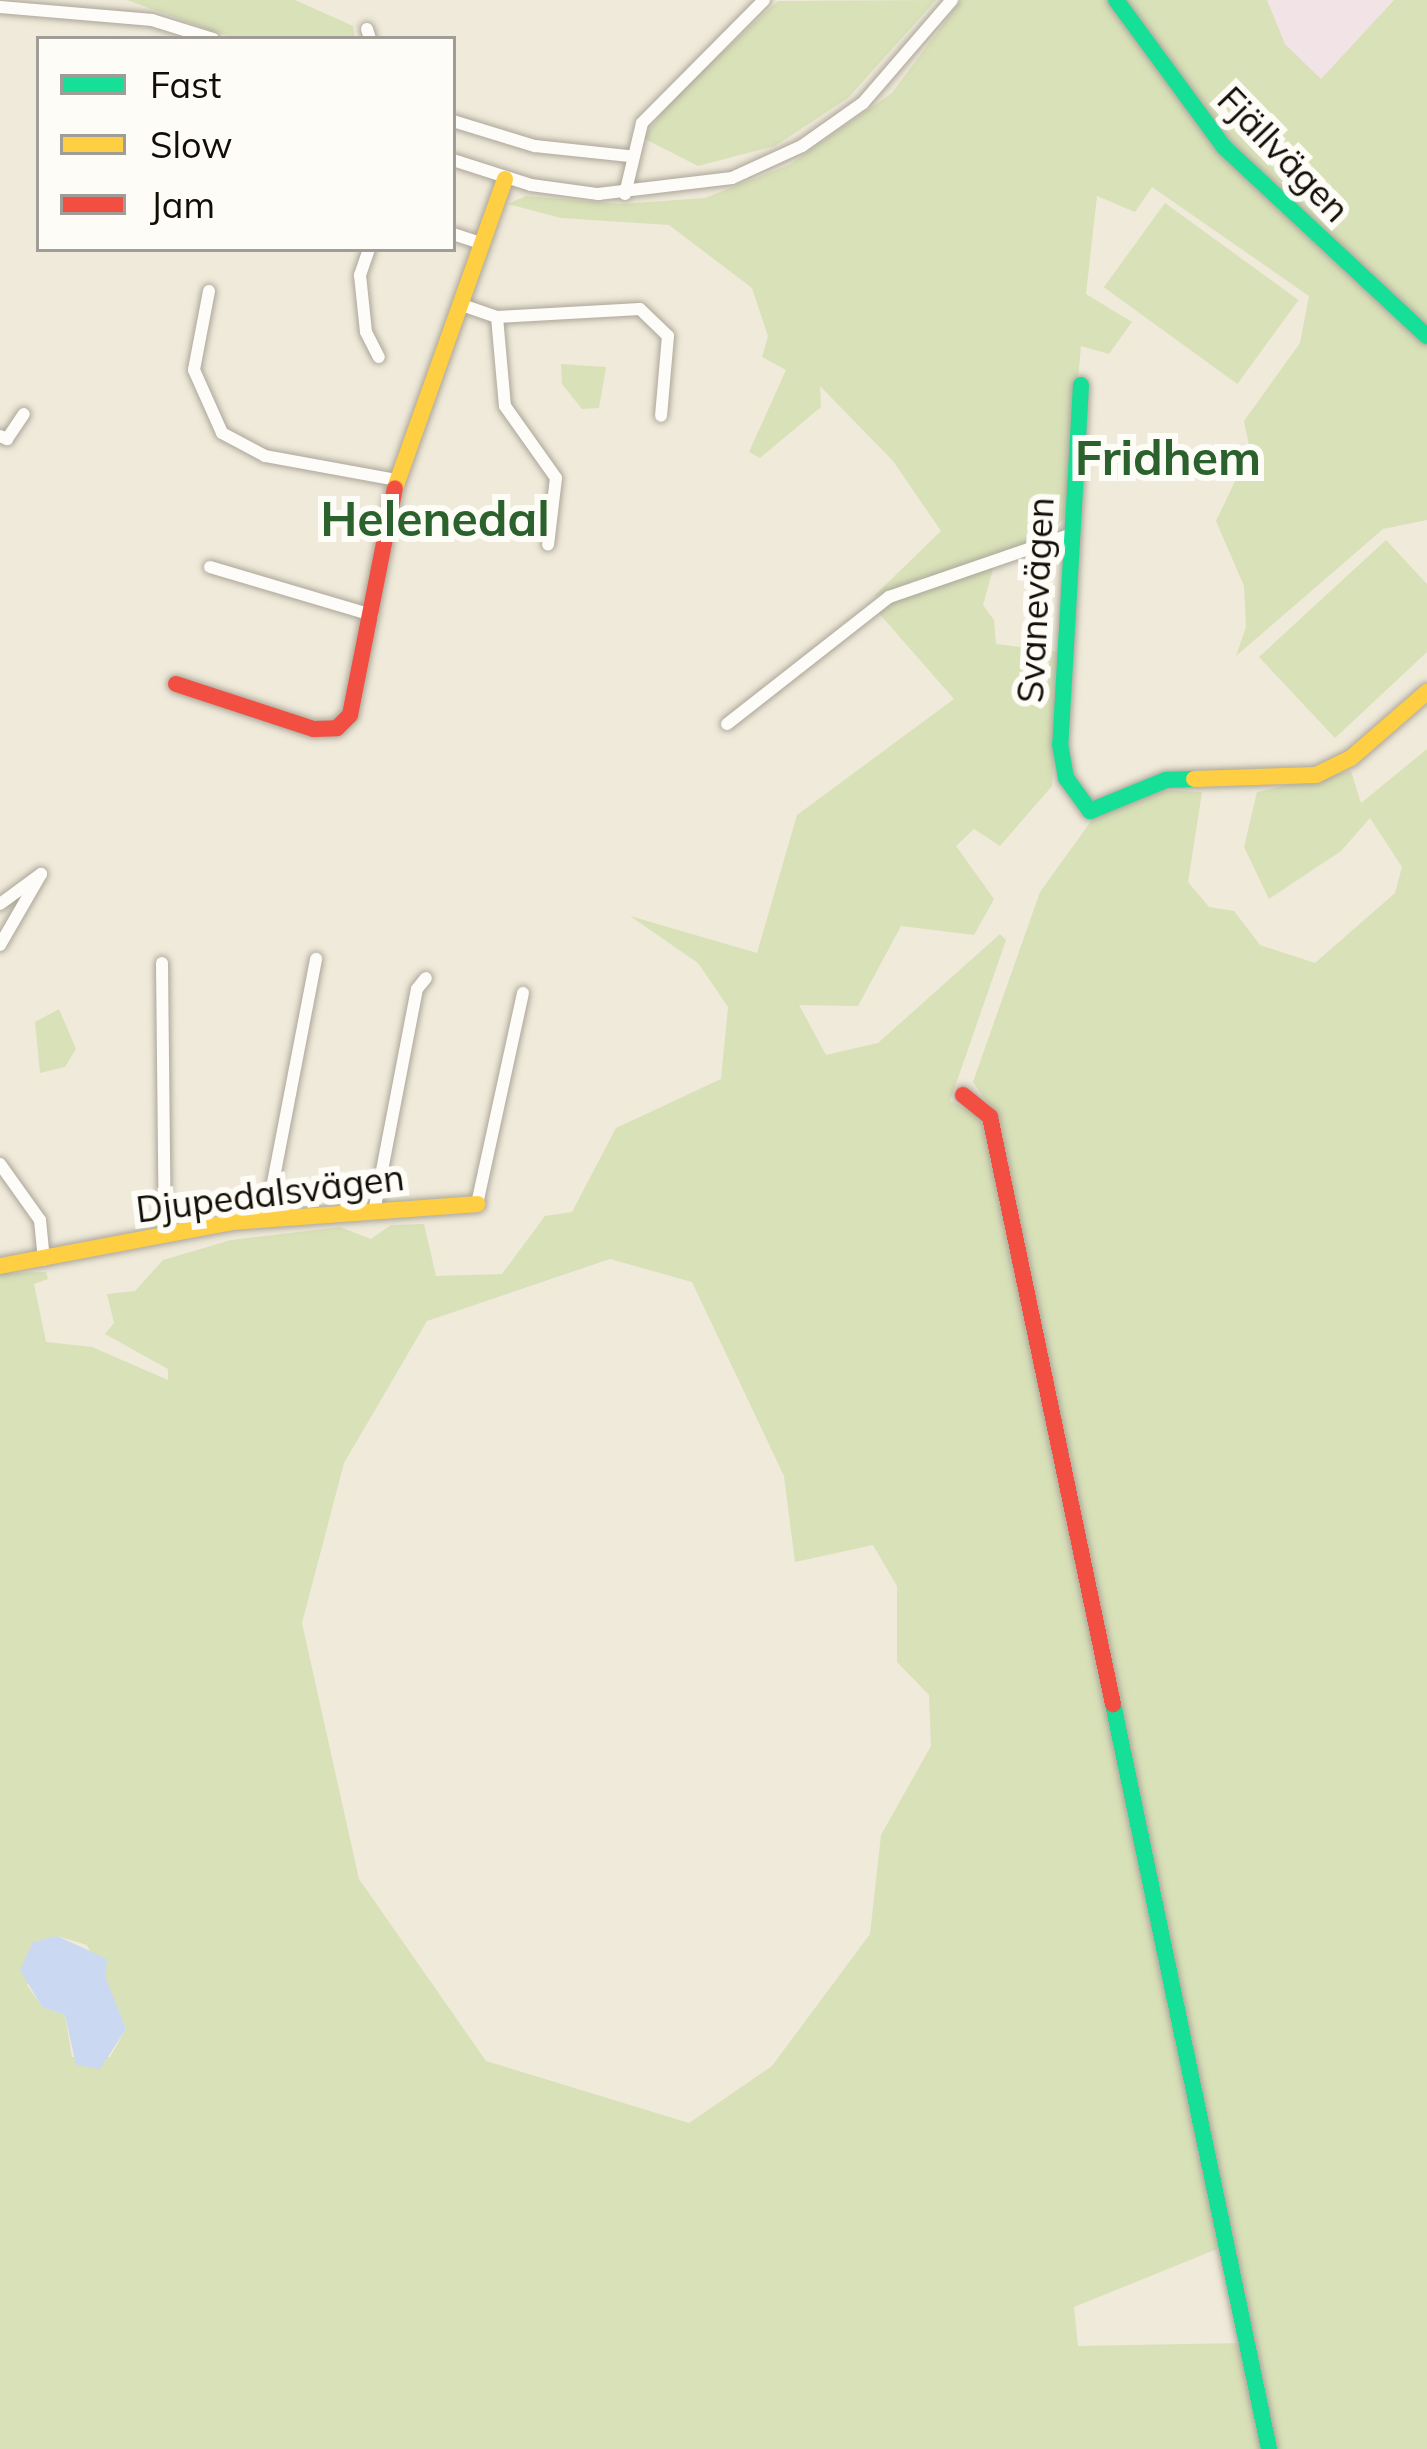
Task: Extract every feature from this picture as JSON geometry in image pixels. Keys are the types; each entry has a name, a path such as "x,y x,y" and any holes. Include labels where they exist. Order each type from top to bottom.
{"street":[{"path":"625,194 629,156 651,112 764,0"},
{"path":"456,161 505,179 625,194 723,181 802,146 890,79 952,0"},
{"name":"Fjällvägen","path":"1116,0 1224,147 1427,336"},
{"path":"0,7 152,20 203,36"},
{"path":"456,123 536,146 629,156"},
{"path":"176,684 314,729 337,728 355,707 397,480 505,179"},
{"path":"456,235 481,243"},
{"path":"368,252 359,275 366,332 379,358"},
{"path":"209,290 194,370 222,433 265,457 397,480"},
{"path":"459,304 497,317 640,309 668,335 661,416"},
{"path":"497,317 505,406 556,478 548,545"},
{"name":"Svanevägen","path":"1081,385 1061,766 1090,811 1166,780 1316,775 1351,758 1427,692"},
{"path":"0,436 8,439 24,414"},
{"path":"727,724 889,597 1072,535"},
{"path":"210,567 372,615"},
{"path":"0,945 41,874 0,906 14,915"},
{"path":"266,1219 316,959"},
{"path":"162,963 165,1233"},
{"path":"374,1212 417,989 426,978"},
{"path":"477,1204 523,993"},
{"path":"963,1095 990,1117 1269,2449"},
{"path":"0,1164 27,1204 44,1260"},
{"name":"Djupedalsvägen","path":"0,1266 165,1233 266,1219 477,1204"}],"shaded area":[{"path":"1267,0 1394,0 1321,80 1285,44"}],"green space":[{"path":"127,0 295,0 353,26 355,36 227,36"},
{"path":"936,0 848,98 775,146 698,166 643,138 675,96 778,1"},
{"path":"961,0 1108,0 1220,151 1427,342 1427,520 1383,529 1236,656 1246,627 1244,586 1216,521 1250,450 1244,421 1300,343 1309,296 1152,187 1135,212 1097,196 1086,294 1132,322 1109,354 1081,346 1066,517 1047,533 1051,540 994,565 983,605 994,620 996,644 1060,652 1052,786 1000,846 974,829 956,846 994,899 974,935 901,926 858,1006 799,1005 826,1055 878,1043 1000,934 1006,940 950,1101 983,1117 1222,2247 1074,2307 1078,2346 1242,2343 1263,2449 0,2449 0,1273 46,1272 48,1279 34,1284 46,1342 92,1347 168,1380 168,1369 105,1334 114,1323 107,1294 135,1291 163,1260 231,1240 340,1227 371,1239 391,1225 424,1224 436,1276 502,1274 545,1216 572,1212 616,1128 721,1079 728,1007 698,963 630,916 757,953 797,815 954,699 877,611 926,576 873,597 941,531 893,461 820,386 821,407 760,458 749,452 786,370 762,357 768,336 752,288 669,225 561,218 508,204 526,196 621,204 705,198 789,165 892,93","holes":["610,1259 692,1282 784,1476 795,1562 873,1545 897,1586 897,1662 929,1695 931,1746 881,1835 870,1934 772,2066 689,2123 486,2061 359,1879 302,1623 344,1463 427,1321","57,1936 87,1945 126,2029 110,2057 72,2057 65,2015 42,2007 27,1985"]},
{"path":"1124,0 1267,0 1285,44 1321,79 1394,0 1427,0 1427,325 1232,144"},
{"path":"1165,203 1298,300 1237,384 1104,287"},
{"path":"561,364 606,367 599,408 582,409 562,384"},
{"path":"1386,540 1427,584 1427,652 1335,738 1259,657"},
{"path":"1427,749 1427,2449 1273,2449 993,1111 973,1082 1040,892 1094,817 1159,790 1202,792 1188,882 1209,907 1234,911 1260,945 1315,963 1395,893 1402,867 1370,818 1341,851 1269,899 1244,847 1257,792 1351,771 1361,803"},
{"path":"59,1009 76,1049 65,1067 40,1073 35,1022"}],"water":[{"path":"57,1936 107,1959 105,1976 126,2029 100,2069 76,2065 65,2015 42,2007 20,1970 33,1942"}],"traffic: fast":[{"path":"1116,0 1224,147 1427,336"},
{"path":"1081,385 1060,744 1066,778 1090,811 1166,780 1194,779"},
{"path":"1113,1704 1269,2449"}],"traffic: slow":[{"path":"395,488 505,179"},
{"path":"1194,779 1316,775 1351,758 1427,692"},
{"path":"0,1266 232,1222 477,1204"}],"traffic: jam":[{"path":"176,684 314,729 337,728 350,715 395,488"},
{"path":"963,1095 990,1117 1113,1704"}],"district":[{"name":"Fridhem","path":"1168,458"},
{"name":"Helenedal","path":"435,519"}]}
